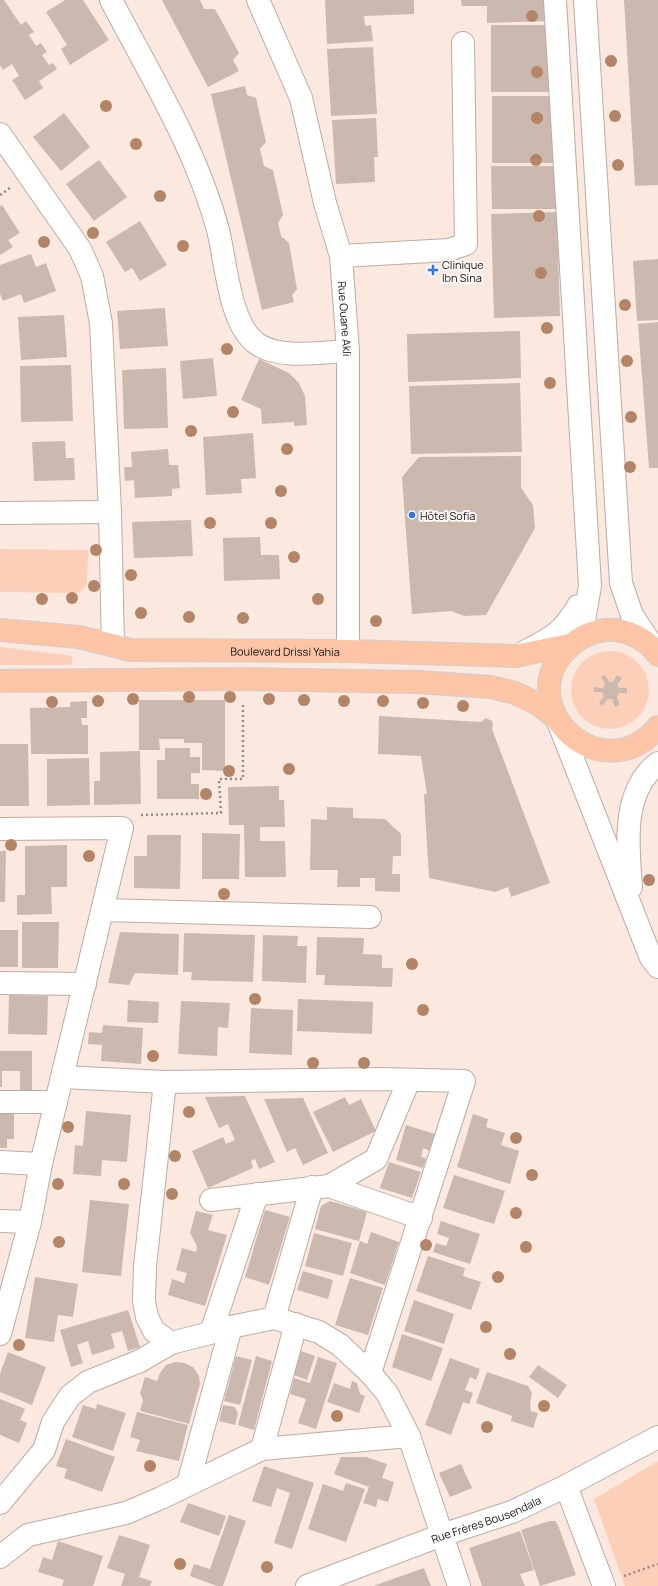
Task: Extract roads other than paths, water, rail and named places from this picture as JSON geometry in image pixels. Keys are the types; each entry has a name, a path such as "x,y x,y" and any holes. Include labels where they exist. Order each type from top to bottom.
{"main road":[{"name":"Boulevard Drissi Yahia","path":"0,630 79,637 131,650 348,651 514,656 570,645"},
{"path":"556,718 551,703 551,682 553,671 560,657 570,645 588,635 607,630 620,631 645,641 656,653"},
{"path":"0,681 243,679 417,682 491,687 515,694 538,704 556,718 565,730 577,741 591,748 607,751 623,750 638,744 651,735 658,727"}],"street":[{"path":"111,0 192,154 217,230 233,306 244,330 255,343 269,350 295,353 348,351"},
{"name":"Rue Ouane Akli","path":"258,0 301,98 325,203 341,256 348,351 348,651"},
{"path":"556,0 590,586 584,620 570,645"},
{"path":"585,0 621,583 632,616 656,653"},
{"path":"341,256 449,250 466,244 463,43"},
{"path":"0,134 80,250 92,276 101,323 110,512 113,646"},
{"path":"0,513 110,512"},
{"path":"514,656 549,640 564,627 590,586"},
{"path":"556,718 651,958 658,968"},
{"path":"633,910 629,860 631,811 638,784 658,763"},
{"path":"0,829 122,828 41,1164 30,1222 7,1282 0,1334"},
{"path":"103,910 370,917"},
{"path":"0,983 85,984"},
{"path":"62,1077 165,1082 464,1081 370,1373"},
{"path":"274,1318 320,1186 376,1159 409,1080"},
{"path":"165,1082 145,1266 144,1301 147,1317 154,1331 171,1343"},
{"path":"0,1102 56,1102"},
{"path":"0,1162 41,1164"},
{"path":"211,1200 320,1186 344,1189 421,1218"},
{"path":"188,1484 222,1327 257,1194"},
{"path":"0,1221 30,1222"},
{"path":"0,1503 44,1450 53,1422 70,1396 88,1382 140,1361 171,1343 210,1333 222,1327 274,1318 319,1332 340,1345 370,1373 387,1393 409,1436 459,1586"},
{"path":"262,1449 296,1324"},
{"path":"0,1557 28,1535 126,1513 262,1449 409,1436"},
{"name":"Rue Frères Bousendala","path":"307,1586 442,1535 512,1512 566,1486 658,1437"},
{"path":"566,1486 603,1584"}],"place":[{"name":"Clinique Ibn Sina","path":"433,270"},
{"name":"Hôtel Sofia","path":"412,515"}]}
